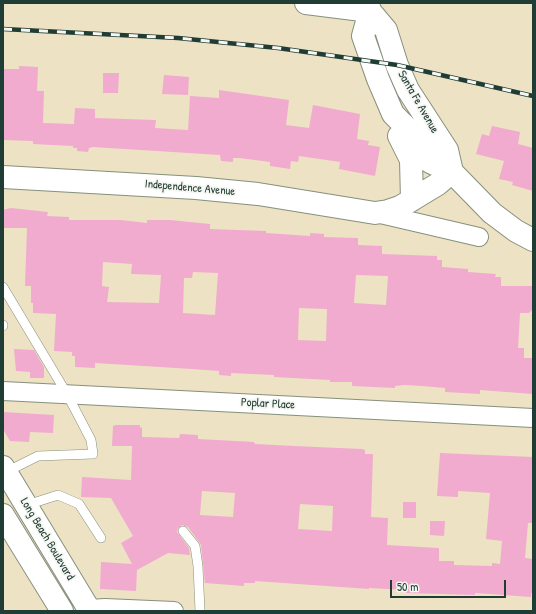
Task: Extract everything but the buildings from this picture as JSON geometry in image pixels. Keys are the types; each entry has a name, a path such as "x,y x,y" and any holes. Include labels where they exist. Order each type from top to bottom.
{"main road":[{"path":"306,3 369,7"},
{"name":"Santa Fe Avenue","path":"369,7 364,36 378,79 394,114 407,128 430,162 452,172 492,213 516,231 533,240"},
{"name":"Santa Fe Avenue","path":"369,7 386,30 402,77 416,103 447,150 452,172"},
{"path":"394,114 398,133 411,160 412,200"},
{"name":"Independence Avenue","path":"3,176 258,194 375,213 388,211 412,200 438,184 452,172"},
{"name":"Long Beach Boulevard","path":"4,469 89,610"},
{"name":"Long Beach Boulevard","path":"3,515 62,611"}],"street":[{"name":"Independence Avenue","path":"375,213 479,237"},
{"name":"Poplar Place","path":"3,391 533,418"},
{"path":"89,610 105,608 174,611"}],"lane":[{"path":"3,287 67,394 91,440 93,454 38,456 4,469"},
{"path":"27,505 58,495 79,504 101,538"},
{"path":"183,531 195,546 198,566 200,611"}],"railway":[{"path":"3,29 178,38 278,48 397,65 533,96"}]}
